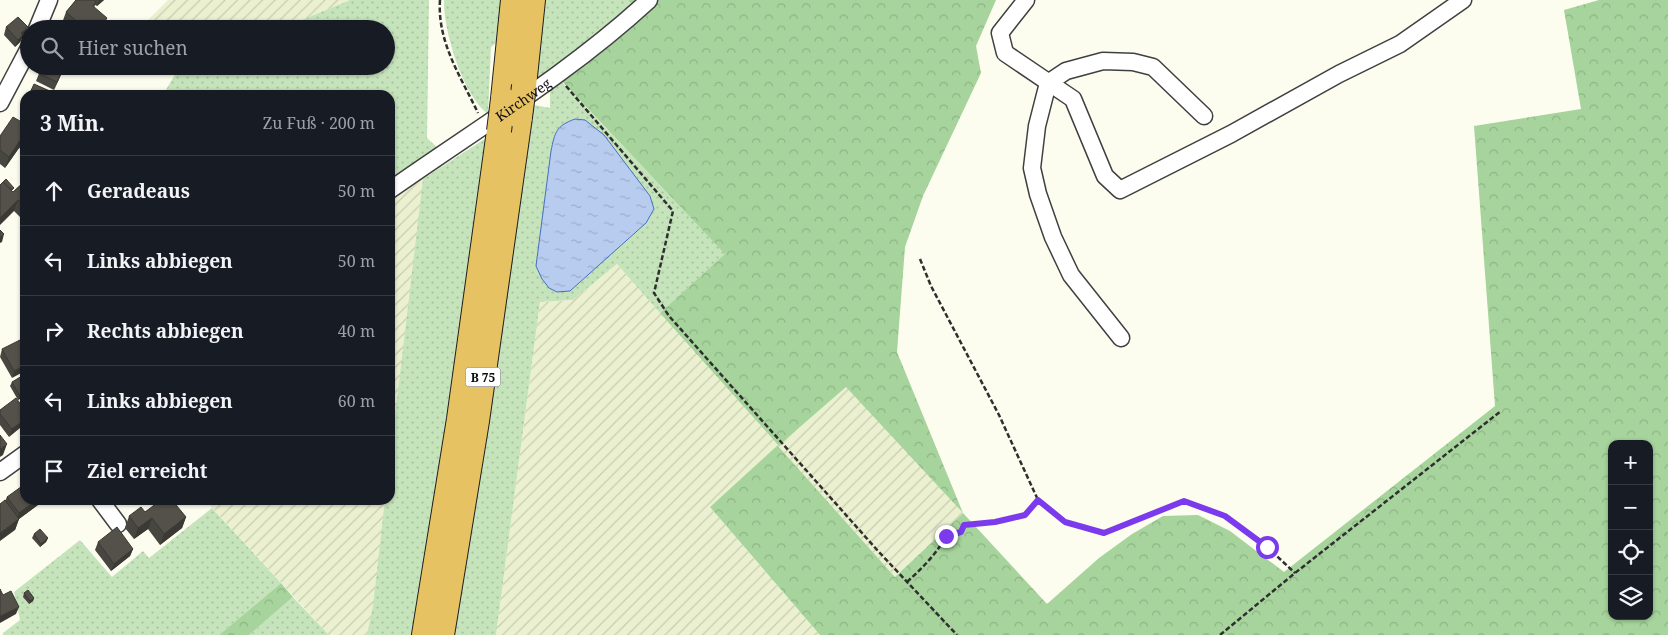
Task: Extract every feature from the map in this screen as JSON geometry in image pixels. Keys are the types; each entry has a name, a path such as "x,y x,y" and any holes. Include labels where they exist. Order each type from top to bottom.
{"highway":[{"name":"B 75","path":"424,635 459,419 491,128 503,99 513,0"},
{"name":"B 75","path":"442,635 477,421 520,117 533,0"}],"street":[{"path":"41,20 49,0"},
{"name":"Kirchweg","path":"395,187 491,128 649,0"},
{"path":"1026,0 1000,33 1005,53 1073,99 1105,176 1120,190 1231,134 1339,74 1400,44 1463,0"},
{"path":"1121,338 1071,275 1053,237 1038,194 1032,168 1036,126 1048,83 1066,71 1103,62 1133,62 1153,66 1204,116"},
{"path":"0,103 20,67"},
{"path":"0,472 20,458"},
{"path":"104,505 118,524"}],"path":[{"path":"440,0 444,36 450,56 491,128"},
{"path":"556,76 673,211 654,293 669,316 878,551 957,635"},
{"path":"920,259 931,286 999,415 1038,500 1065,522 1104,533 1184,501 1225,516 1267,547 1295,573"},
{"path":"1220,635 1295,573 1500,411"},
{"path":"907,582 922,569 939,549 946,536 961,532 964,525 995,522 1025,515 1038,500"}],"green space":[{"path":"168,0 350,0 302,20 148,20"},
{"path":"350,0 429,0 427,138 443,153 395,187 395,90 166,90 175,75 395,75 395,20 302,20"},
{"path":"444,0 506,0 502,38 491,47 488,114 470,93 456,61 447,28"},
{"path":"542,0 628,0 633,7 535,83"},
{"path":"628,0 996,0 976,46 981,73 923,196 905,247 897,352 963,513 1047,604 1099,558 1132,534 1163,516 1198,515 1230,531 1284,572 1495,406 1474,126 1581,109 1564,10 1599,0 1668,0 1668,635 820,635 710,507 778,445 660,313 725,254 557,76 637,11","holes":["846,387 963,513 895,577 778,446"]},
{"path":"556,76 726,254 660,313 617,264 573,300 540,302 496,635 451,635 534,105 550,108 550,81"},
{"path":"486,138 482,168 482,188 417,635 367,635 373,606 384,505 395,505 395,417 423,179"},
{"path":"443,153 378,635 329,635 210,505 395,505 395,187"},
{"path":"617,264 778,445 847,386 963,513 895,577 778,446 710,507 820,635 496,635 540,302 573,300"},
{"path":"212,508 281,583 219,635 3,635 20,620 14,592 80,540 112,577 143,551 149,558"},
{"path":"281,583 293,597 249,635 219,635"},
{"path":"293,597 329,635 249,635"}],"water":[{"path":"575,119 585,120 604,135 650,196 654,209 646,223 570,291 557,292 549,288 536,266 554,139 560,127"}],"building":[{"path":"76,0 94,0 96,2 93,6 107,18 105,20 75,20 66,12"},
{"path":"18,17 21,20 20,38 18,40 6,27"},
{"path":"42,75 60,75 57,82"},
{"path":"34,84 48,90 31,90"},
{"path":"13,117 20,121 20,140 9,157 0,150 0,136"},
{"path":"6,179 14,188 12,190 3,182"},
{"path":"3,182 13,192 20,186 20,202 18,200 0,218 0,185"},
{"path":"0,230 4,234 0,238"},
{"path":"20,340 20,368 14,371 2,349"},
{"path":"20,377 20,396 12,382"},
{"path":"16,398 20,403 20,423 12,429 0,414 0,410"},
{"path":"0,435 7,444 0,449"},
{"path":"20,488 20,505 30,505 19,513 7,497"},
{"path":"5,500 19,519 0,533 0,504"},
{"path":"154,505 176,505 186,517 164,534 152,518 138,528 129,516 141,507 145,512"},
{"path":"117,527 133,549 114,564 98,542"},
{"path":"40,529 48,538 41,544 34,534"},
{"path":"0,589 3,595 11,591 19,607 0,616"},
{"path":"28,590 34,598 30,601 24,593"}],"route":[{"path":"946,536 961,532 964,525 995,522 1025,515 1038,500 1065,522 1104,533 1184,501 1225,516 1267,547"}]}
